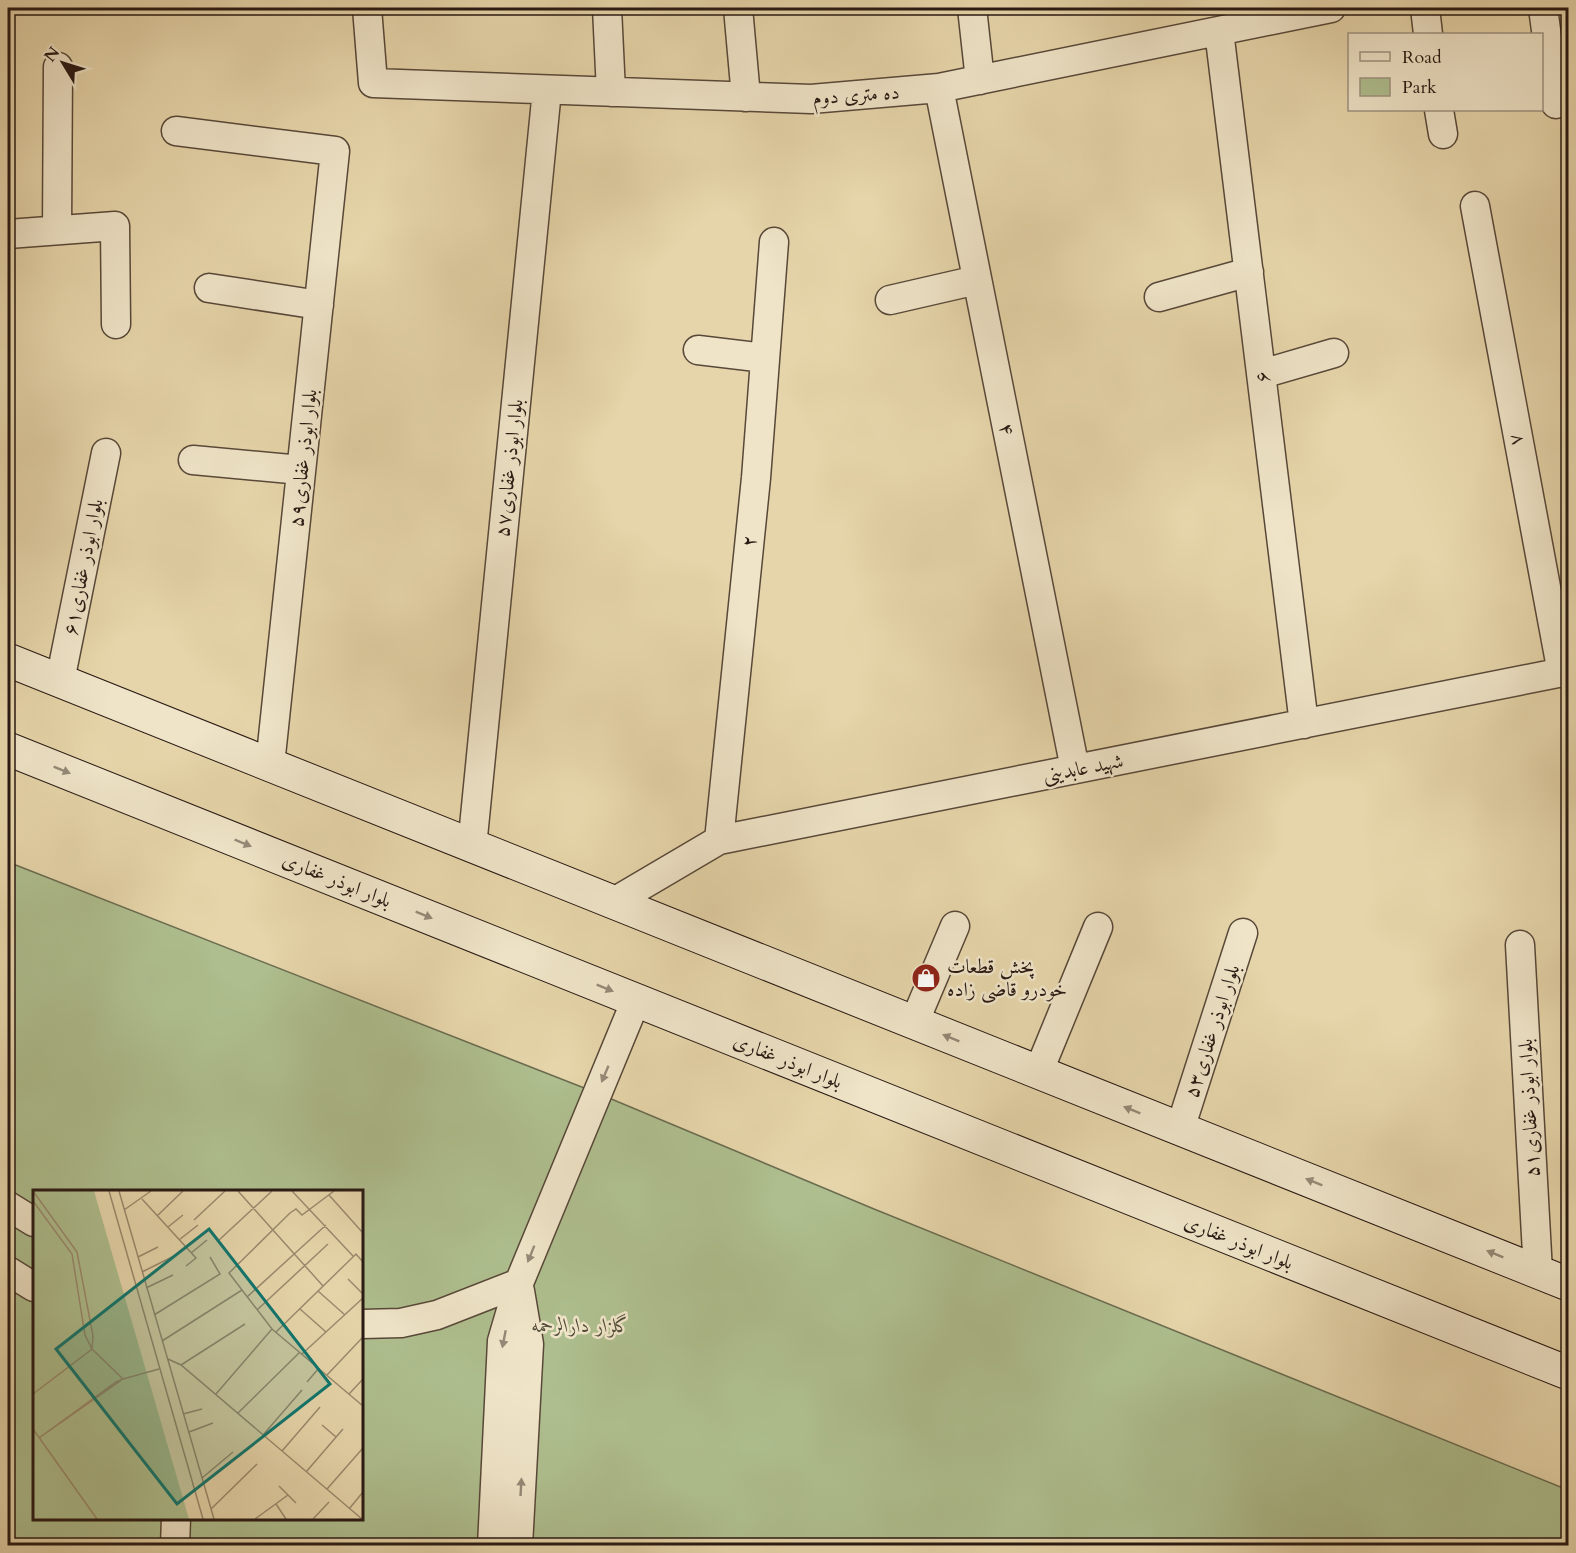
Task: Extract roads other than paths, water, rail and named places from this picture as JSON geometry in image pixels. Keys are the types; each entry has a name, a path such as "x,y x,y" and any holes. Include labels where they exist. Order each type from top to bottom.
{"main road":[{"path":"8,660 1569,1284"},
{"name":"بلوار ابوذر غفاری","path":"8,749 1569,1374"}],"street":[{"name":"ده متری دوم","path":"367,8 373,83 811,99 939,88 1236,21 1331,8"},
{"path":"607,8 611,92"},
{"path":"738,8 746,97"},
{"path":"972,8 980,80"},
{"path":"1425,8 1428,33"},
{"path":"1543,8 1556,104"},
{"name":"۶","path":"1236,21 1249,272 1304,724"},
{"path":"57,230 58,67"},
{"name":"۴","path":"939,88 1075,769"},
{"name":"بلوار ابوذر غفاری۵۷","path":"472,847 547,90"},
{"name":"بلوار ابوذر غفاری۵۹","path":"176,130 335,151 270,765"},
{"name":"۸","path":"1475,206 1565,672"},
{"path":"8,234 115,226 116,324"},
{"name":"۲","path":"719,840 756,477 774,242"},
{"path":"1159,297 1249,272"},
{"path":"890,300 977,279"},
{"path":"210,288 319,305"},
{"path":"698,350 765,358"},
{"path":"1262,374 1334,353"},
{"name":"بلوار ابوذر غفاری۶۱","path":"60,681 106,453"},
{"path":"193,460 301,470"},
{"name":"شهید عابدینی","path":"612,903 719,840 1565,672"},
{"path":"914,1023 955,926"},
{"path":"1038,1073 1098,927"},
{"name":"بلوار ابوذر غفاری۵۳","path":"1180,1129 1243,933"},
{"name":"بلوار ابوذر غفاری۵۱","path":"1520,945 1538,1272"},
{"path":"492,1545 502,1341 519,1282 636,1000"},
{"path":"8,1206 33,1221"},
{"path":"8,1271 33,1286"},
{"path":"363,1324 401,1323 437,1315 519,1282"},
{"path":"518,1545 529,1344 519,1282"},
{"path":"175,1545 176,1520"}],"place":[{"name":"پخش قطعات خودرو قاضی زاده","path":"926,978"}],"park label":[{"name":"گلزار دارالرحمه","path":"581,1325"}]}
